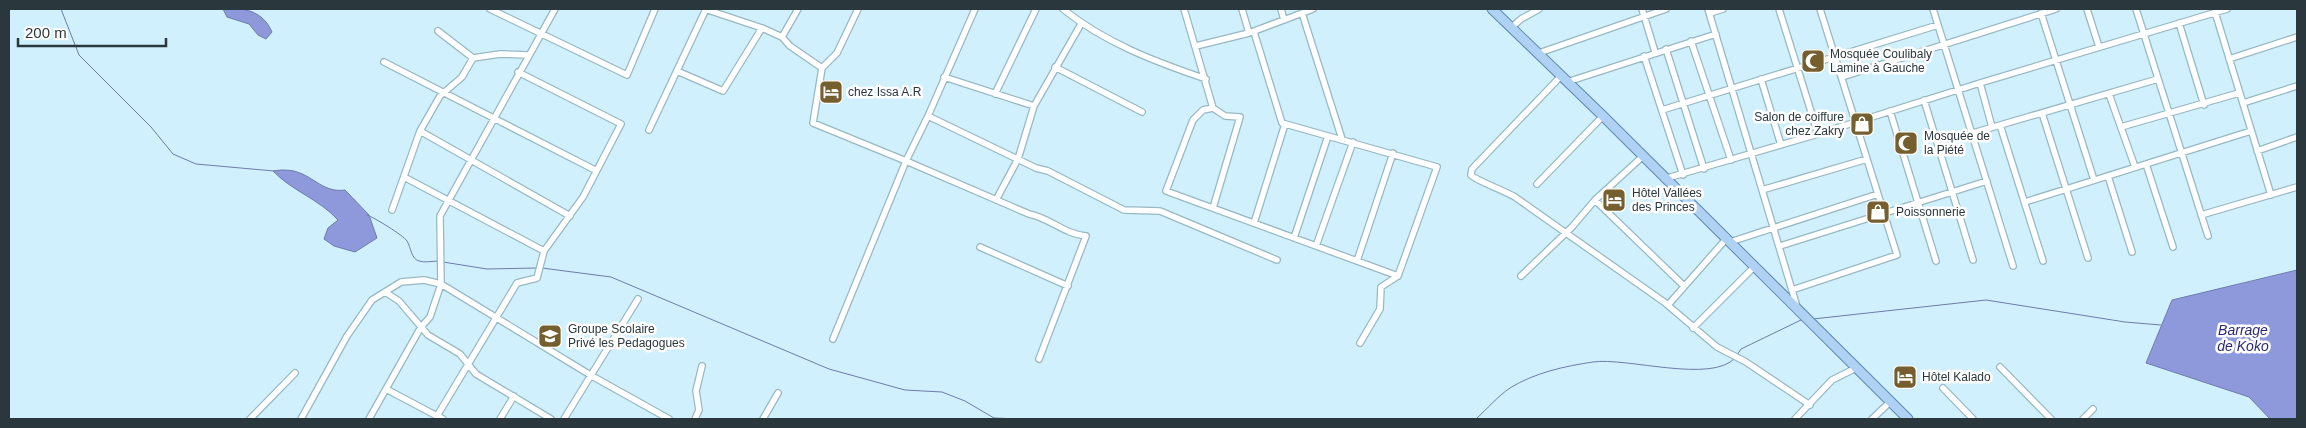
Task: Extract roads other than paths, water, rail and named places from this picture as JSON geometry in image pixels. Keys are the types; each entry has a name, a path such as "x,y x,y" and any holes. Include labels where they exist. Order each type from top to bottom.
{"main road":[{"path":"1492,9 1797,307 1908,419"}],"street":[{"path":"491,9 627,74 655,9"},
{"path":"369,419 421,326 430,317 441,284 440,216 518,72 555,9"},
{"path":"649,130 705,9 762,28 782,37 790,46 822,68"},
{"path":"782,37 798,9"},
{"path":"858,9 837,54 822,68 813,123 1029,214 1043,217 1067,232 1086,236 1039,359"},
{"path":"832,338 906,161 975,9"},
{"path":"995,94 1036,9"},
{"path":"1063,9 1081,24 1145,58 1206,80"},
{"path":"1184,9 1213,108 1225,116 1240,117 1213,208"},
{"path":"1242,9 1282,123 1437,167 1398,276 1381,287 1380,309 1360,343"},
{"path":"1281,9 1284,20"},
{"path":"1196,46 1252,33 1312,9"},
{"path":"1511,28 1521,19 1539,9"},
{"path":"1642,9 1656,52"},
{"path":"1538,53 1666,9"},
{"path":"1723,9 1709,11 1797,307"},
{"path":"1779,9 1818,134"},
{"path":"1792,290 1897,254 1820,9"},
{"path":"1933,9 2013,266"},
{"path":"1842,77 2056,9"},
{"path":"2087,9 2099,47"},
{"path":"2136,9 2180,153 2208,236"},
{"path":"1664,179 1856,123 1924,100 2227,9"},
{"path":"2215,12 2270,195"},
{"path":"1302,13 1342,139"},
{"path":"2041,13 2094,180"},
{"path":"2180,23 2204,105"},
{"path":"996,200 1018,159 1034,106 1081,24"},
{"path":"1662,110 1938,25"},
{"path":"677,71 723,91 762,28"},
{"path":"438,31 473,58 500,54 528,55"},
{"path":"1716,34 1564,79 1479,162 1471,175 1474,180 1493,185 1515,197 1668,305 1717,347 1746,362 1810,405"},
{"path":"2229,59 2297,37"},
{"path":"1691,41 1711,95 1731,160"},
{"path":"1666,49 1704,168"},
{"path":"1644,56 1683,175"},
{"path":"392,210 420,131 440,96 462,77 473,58"},
{"path":"384,62 595,170"},
{"path":"1055,67 1142,112"},
{"path":"386,389 440,418 467,365 518,283 537,278 544,251 583,197 595,170 621,124 518,72"},
{"path":"944,77 1034,106"},
{"path":"1761,79 1781,145"},
{"path":"1972,133 2158,79"},
{"path":"1980,83 1992,127"},
{"path":"2243,103 2297,86"},
{"path":"2121,127 2204,105 2240,93"},
{"path":"2109,94 2135,167"},
{"path":"1924,100 1973,260"},
{"path":"1213,108 1203,110 1193,120 1166,191 1398,276"},
{"path":"1890,111 1936,261"},
{"path":"2042,113 2088,258"},
{"path":"928,116 1018,159 1048,171 1124,210 1160,211 1278,260"},
{"path":"1537,184 1603,116"},
{"path":"1254,223 1285,124"},
{"path":"2000,125 2026,202 2043,261"},
{"path":"420,131 570,216"},
{"path":"2026,202 2251,131"},
{"path":"1294,238 1328,136"},
{"path":"2257,151 2297,137"},
{"path":"1316,246 1353,142"},
{"path":"1357,261 1393,153"},
{"path":"1521,276 1572,227 1595,200 1642,156"},
{"path":"1762,190 1867,159"},
{"path":"2146,164 2173,247"},
{"path":"2108,176 2132,252"},
{"path":"404,177 544,251"},
{"path":"1780,246 1988,181"},
{"path":"2201,215 2297,187"},
{"path":"1668,305 1728,240 1878,194"},
{"path":"1595,200 1684,286"},
{"path":"980,247 1068,286"},
{"path":"1693,328 1755,266"},
{"path":"300,419 347,336 372,300 401,282 424,280 441,284 495,319 669,419"},
{"path":"385,292 399,301 428,335 460,354 476,374 551,419"},
{"path":"564,419 638,299"},
{"path":"695,419 699,410 696,391 702,366"},
{"path":"2000,367 2051,419"},
{"path":"1795,419 1832,380 1856,368"},
{"path":"250,419 296,373"},
{"path":"1943,388 1973,419"},
{"path":"763,419 778,393"},
{"path":"500,419 514,396"},
{"path":"1872,419 1890,402"},
{"path":"2083,419 2093,409"}],"water":[{"path":"223,9 238,9 252,12 264,19 272,32 266,39 258,35 249,24 227,17"},
{"path":"291,170 303,174 331,189 345,190 369,215 377,238 355,252 334,246 324,239 328,228 338,220 322,206 288,184 273,171"},
{"name":"Barrage de Koko","path":"2297,270 2297,419 2270,419 2249,397 2146,363 2172,300"}],"waterway":[{"path":"61,9 79,55 151,127 173,154 196,164 274,171"},
{"path":"367,215 404,238 416,260 423,262 439,261"},
{"path":"443,262 487,269 538,268"},
{"path":"542,268 611,277 829,369 905,390 942,392 965,401 994,418 1020,419"},
{"path":"1813,319 1986,300 2125,322 2161,325"},
{"path":"1737,355 1741,349 1801,320"},
{"path":"1476,419 1510,388 1539,374 1561,368 1608,361 1668,368 1708,369 1724,365 1735,358"}],"place":[{"name":"Mosquée Coulibaly Lamine à Gauche","path":"1813,61"},
{"name":"chez Issa A.R","path":"831,92"},
{"name":"Salon de coiffure chez Zakry","path":"1862,124"},
{"name":"Mosquée de la Piété","path":"1906,143"},
{"name":"Hôtel Vallées des Princes","path":"1614,200"},
{"name":"Poissonnerie","path":"1878,212"},
{"name":"Groupe Scolaire Privé les Pedagogues","path":"550,336"},
{"name":"Hôtel Kalado","path":"1905,377"}]}
